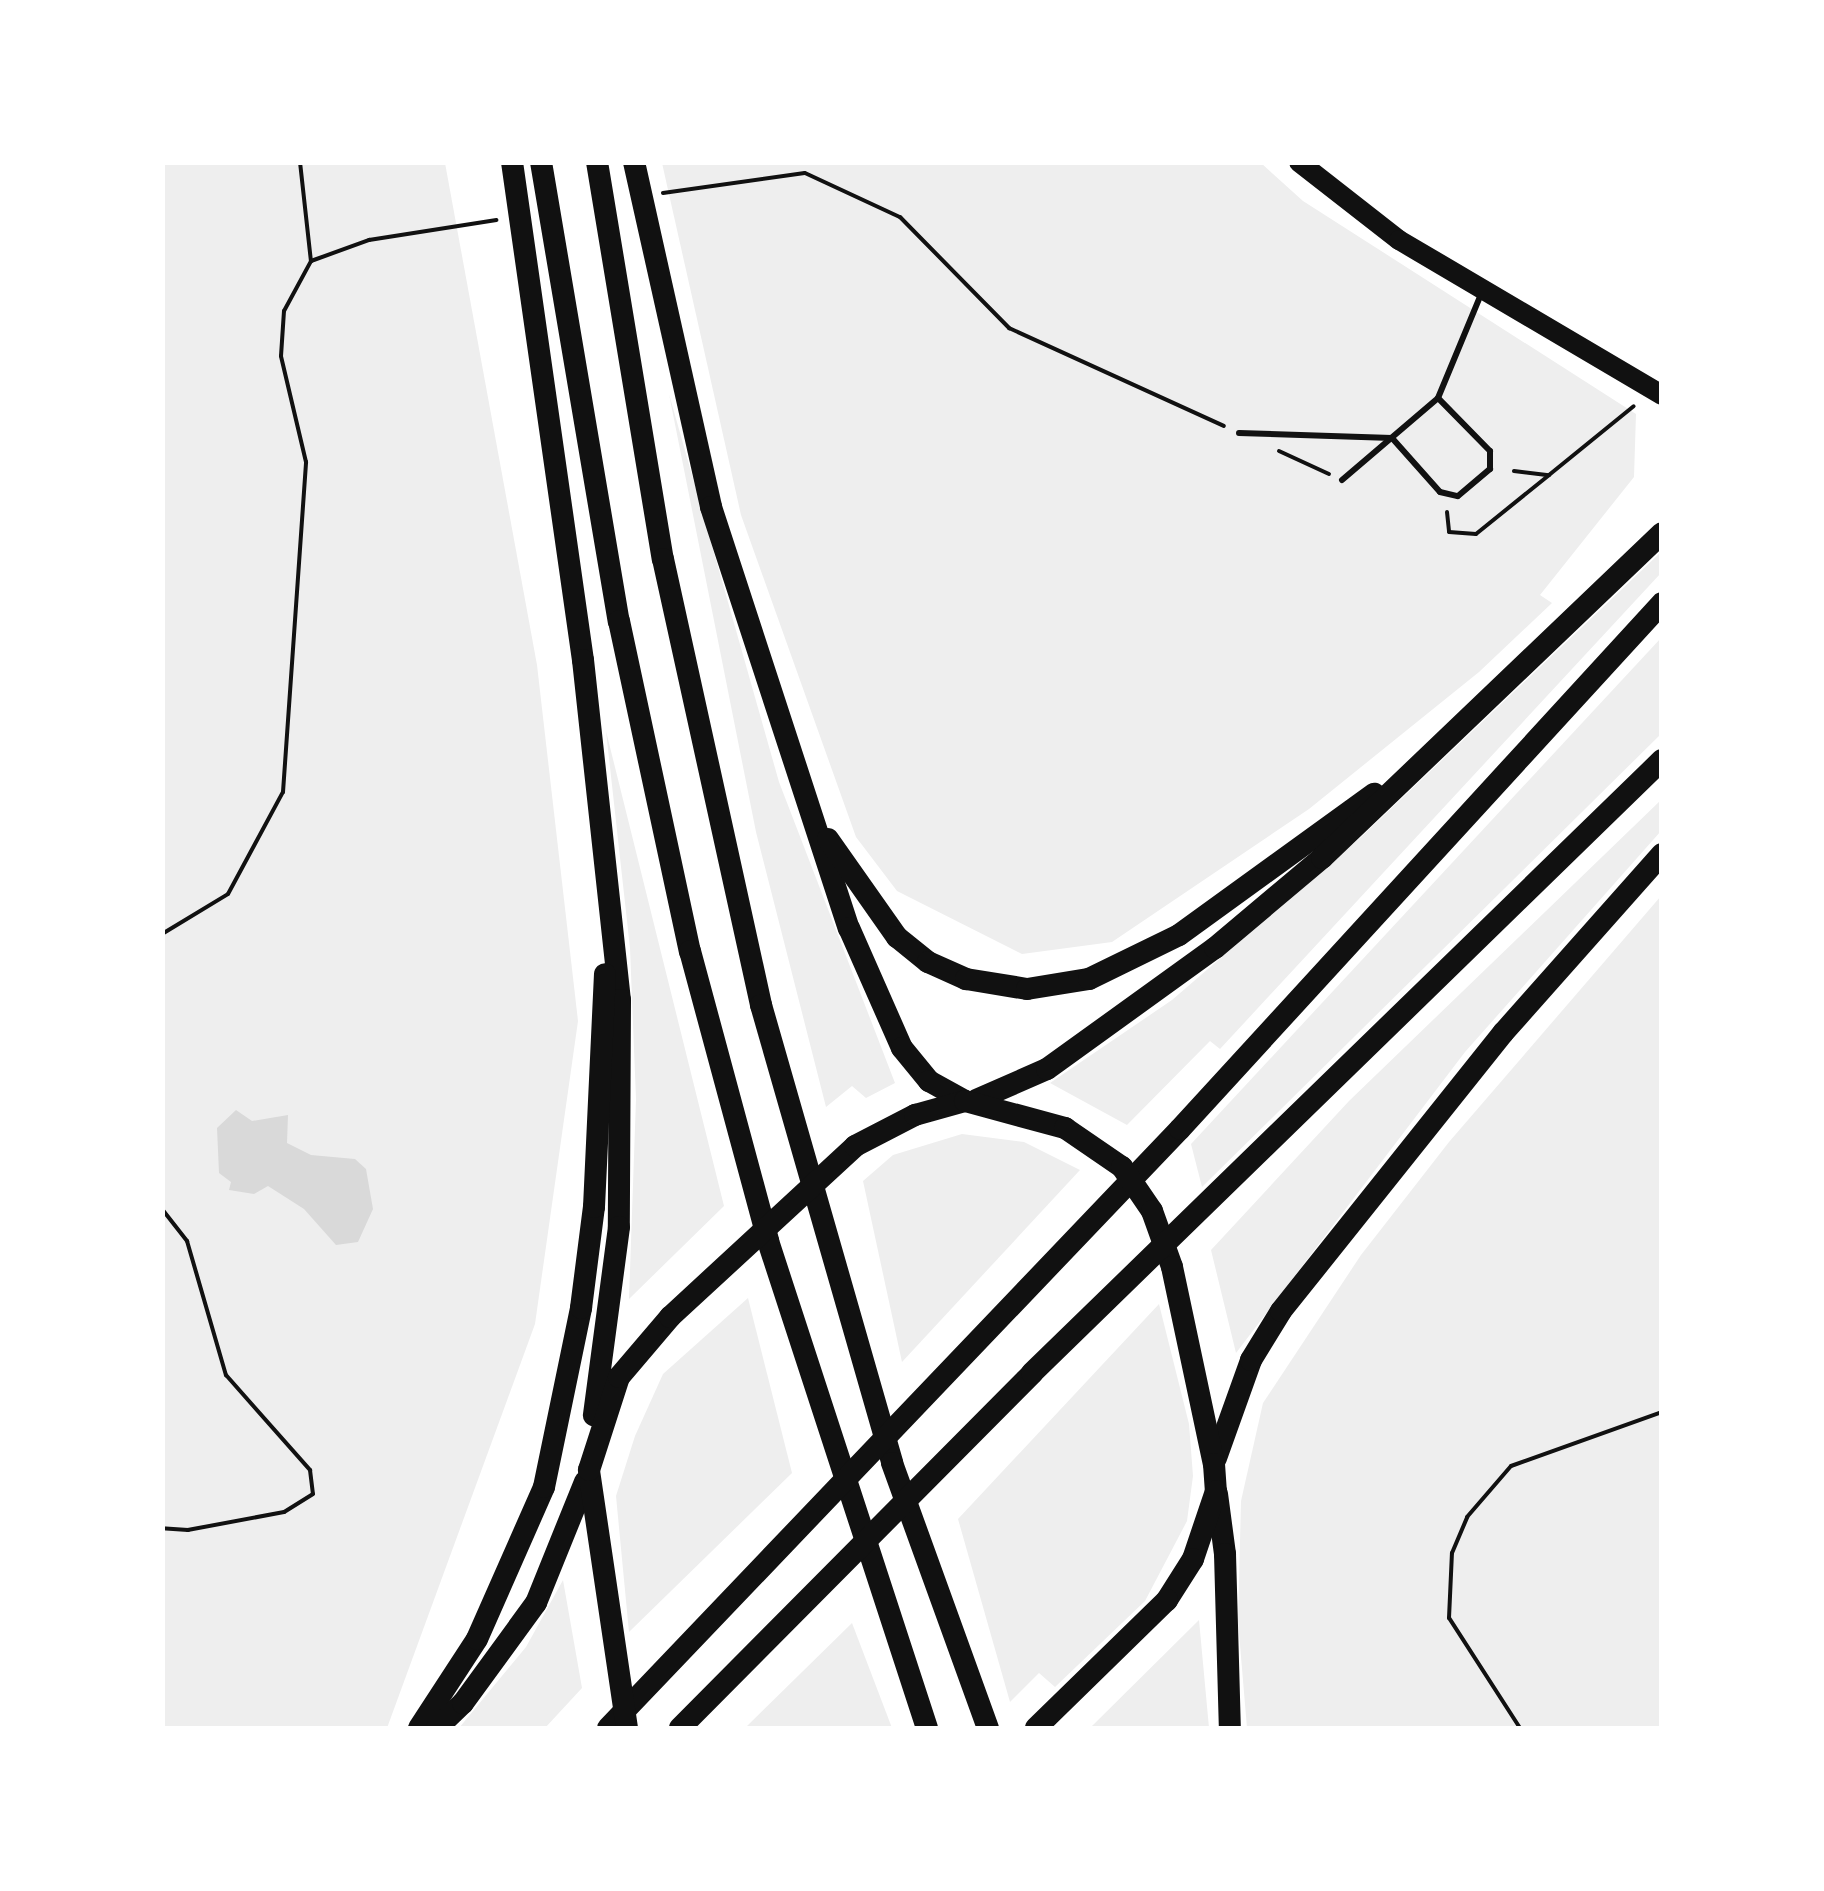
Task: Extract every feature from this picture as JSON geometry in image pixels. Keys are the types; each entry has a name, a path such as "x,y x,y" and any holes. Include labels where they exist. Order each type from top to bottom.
{"highway":[{"path":"512,162 608,879 620,1000 622,1142 613,1306 597,1378 589,1470 626,1728"},
{"path":"541,162 619,620 690,950 768,1241 926,1728"},
{"path":"597,162 663,560 761,1004 892,1463 988,1728"},
{"path":"634,162 711,506 849,928 902,1048 930,1081 969,1101 1038,1117 1092,1144 1122,1167 1152,1212 1190,1340 1214,1464 1225,1554 1230,1728"},
{"path":"592,1443 628,1365 722,1268 855,1146 915,1115 1023,1082 1109,1029 1309,869 1662,533"},
{"path":"608,1728 1180,1128 1662,604"},
{"path":"680,1728 1204,1204 1662,760"},
{"path":"808,806 897,937 928,962 966,978 1027,990 1089,979 1179,935 1416,768"},
{"path":"1214,1464 1251,1360 1282,1312 1503,1033 1662,854"},
{"path":"419,1728 477,1639 520,1551 557,1431 594,1207 608,879"},
{"path":"437,1728 463,1704 536,1603 589,1470"},
{"path":"1038,1727 1167,1600 1193,1558 1216,1491"}],"main road":[{"path":"1299,162 1399,240 1662,395"}],"lane":[{"path":"1342,480 1438,398 1482,292"},
{"path":"1239,432 1392,438 1440,492 1458,496 1490,468 1490,452 1438,398"}],"path":[{"path":"162,934 228,894 283,792 306,462 281,356 284,311 311,260 300,162"},
{"path":"774,175 805,173 900,217 1009,328 1342,480"},
{"path":"311,260 369,240"},
{"path":"1448,512 1449,532 1476,534 1634,406"},
{"path":"1514,471 1548,475"},
{"path":"162,1209 188,1242 226,1375 310,1470 313,1494 284,1512 188,1530 162,1528"},
{"path":"1520,1728 1449,1618 1452,1553 1467,1517 1511,1466 1662,1412"}],"shaded area":[{"path":"163,163 445,163 537,665 578,1021 535,1324 387,1728 163,1728"},
{"path":"662,163 1261,163 1303,201 1636,414 1634,477 1540,595 1552,603 1479,672 1309,809 1112,942 1022,954 897,891 856,837 741,515"},
{"path":"669,394 779,782 895,1083 866,1098 852,1086 826,1107 756,832"},
{"path":"1661,552 1661,573 1220,1049 1210,1041 1127,1125 1050,1083 1172,1000 1360,838"},
{"path":"1661,638 1661,734 1202,1187 1191,1144"},
{"path":"606,731 724,1206 629,1299 636,1099 630,948"},
{"path":"1661,800 1661,831 1465,1052 1236,1353 1211,1250 1349,1101"},
{"path":"1661,896 1661,1728 1247,1728 1238,1621 1241,1501 1263,1403 1361,1255 1449,1142"},
{"path":"236,1110 252,1121 288,1115 287,1143 311,1155 355,1159 366,1169 373,1209 358,1242 336,1245 304,1209 268,1186 254,1194 229,1190 231,1182 219,1173 217,1128"},
{"path":"962,1134 1024,1142 1080,1170 902,1362 863,1181 893,1155"},
{"path":"748,1298 792,1473 629,1632 616,1496 635,1436 663,1374"},
{"path":"1159,1304 1189,1424 1193,1476 1187,1521 1145,1601 1055,1687 1039,1673 1010,1702 958,1519"},
{"path":"563,1580 582,1688 545,1728 459,1728 526,1647"},
{"path":"1199,1620 1209,1728 1090,1728"},
{"path":"852,1623 892,1728 745,1728"}]}
